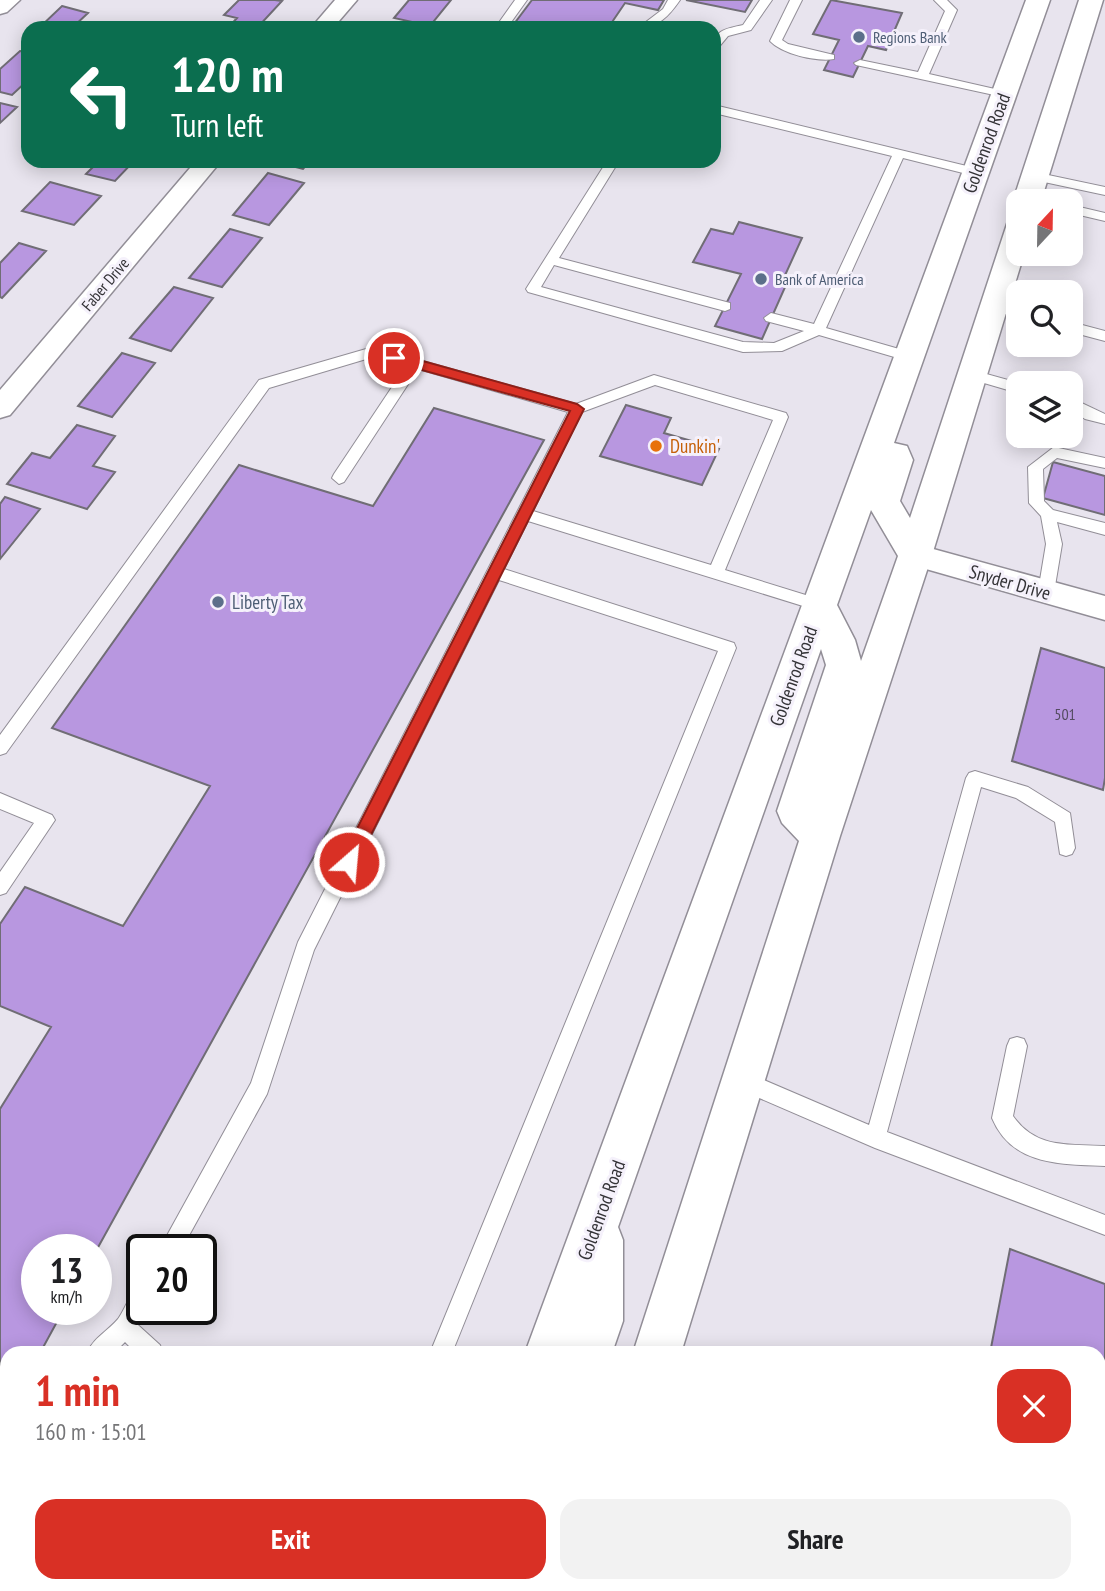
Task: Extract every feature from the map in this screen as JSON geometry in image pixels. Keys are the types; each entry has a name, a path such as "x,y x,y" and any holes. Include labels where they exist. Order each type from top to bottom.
{"main road":[{"name":"Goldenrod Road","path":"552,1346 1038,0"},
{"path":"1033,189 1090,0 1105,3"},
{"path":"659,1346 820,836 915,555 972,375 1006,310"},
{"path":"888,411 897,460 883,502 915,555"},
{"path":"819,605 837,640 844,665 796,811 820,836"},
{"path":"590,1346 599,1321 601,1210"}],"street":[{"path":"0,8 9,0"},
{"path":"328,21 346,0"},
{"name":"Faber Drive","path":"0,408 203,168"},
{"name":"Snyder Drive","path":"915,555 1105,608"}],"lane":[{"path":"506,21 522,0"},
{"path":"653,21 667,11 674,0"},
{"path":"721,36 723,33 747,28 766,0"},
{"path":"796,0 776,41 784,47 830,57"},
{"path":"922,76 951,10 940,0"},
{"path":"860,63 1004,95"},
{"path":"721,112 975,172"},
{"path":"608,168 533,289 743,347 769,350 790,344 818,330 899,154"},
{"path":"1083,192 1105,191"},
{"path":"1083,212 1105,217"},
{"path":"551,260 725,306"},
{"path":"771,318 908,356"},
{"path":"1083,330 1105,336"},
{"path":"0,748 264,384 373,352 577,409 654,380 780,416 716,573"},
{"path":"339,478 415,363"},
{"path":"972,375 1006,385"},
{"path":"178,1234 260,1087 305,948 577,409"},
{"path":"1083,411 1105,419"},
{"path":"1105,463 1054,452 1035,467 1037,503 1048,514 1105,529"},
{"path":"524,514 819,605"},
{"path":"1046,592 1054,544 1048,514"},
{"path":"444,1346 480,1253 582,1014 728,648 496,573"},
{"path":"875,1138 975,778 1013,786 1041,801 1064,818 1066,848"},
{"path":"0,801 46,820 0,887"},
{"path":"1017,1046 1002,1118 1017,1139 1049,1153 1105,1156"},
{"path":"743,1081 875,1138 1105,1225"},
{"path":"106,1346 127,1325"},
{"path":"125,1328 144,1346"}],"building":[{"path":"239,0 282,1 263,21 234,21 237,18 224,15"},
{"path":"409,0 451,0 434,21 394,18"},
{"path":"532,0 664,0 658,10 625,3 613,21 516,21"},
{"path":"686,0 752,0 745,12"},
{"name":"Regions Bank","path":"831,0 902,13 886,50 868,46 853,77 824,70 839,40 813,34"},
{"path":"62,6 88,13 79,21 46,21"},
{"path":"21,51 21,87 12,95 0,92 0,69"},
{"path":"0,103 17,107 0,123"},
{"path":"92,168 127,168 115,181 86,174"},
{"path":"268,173 304,183 269,225 233,215"},
{"path":"50,182 101,196 74,225 22,211"},
{"name":"Bank of America","path":"739,222 802,238 781,284 786,285 762,339 715,326 741,274 693,262 711,229 733,234"},
{"path":"230,229 262,238 222,287 189,278"},
{"path":"19,243 46,251 2,298 0,263"},
{"path":"174,287 213,298 171,351 130,338"},
{"path":"122,353 155,363 112,417 78,406"},
{"path":"626,405 671,418 664,433 719,449 702,485 600,456"},
{"path":"434,408 544,440 105,1234 21,1234 21,1325 55,1325 44,1346 0,1346 0,1109 51,1027 0,1006 0,924 25,887 123,926 210,786 52,728 239,465 373,506"},
{"path":"77,425 115,436 93,466 115,472 87,509 7,484 32,453 50,458"},
{"path":"1053,462 1105,476 1105,515 1043,498"},
{"path":"5,497 40,509 0,559 0,504"},
{"path":"1041,648 1105,668 1103,790 1012,761"},
{"path":"1010,1249 1105,1284 1105,1346 991,1346"}],"place":[{"name":"Regions Bank","path":"859,37"},
{"name":"Bank of America","path":"761,279"},
{"name":"Dunkin'","path":"656,446"},
{"name":"Liberty Tax","path":"218,602"}],"route":[{"path":"349,862 577,409 394,358"}]}
